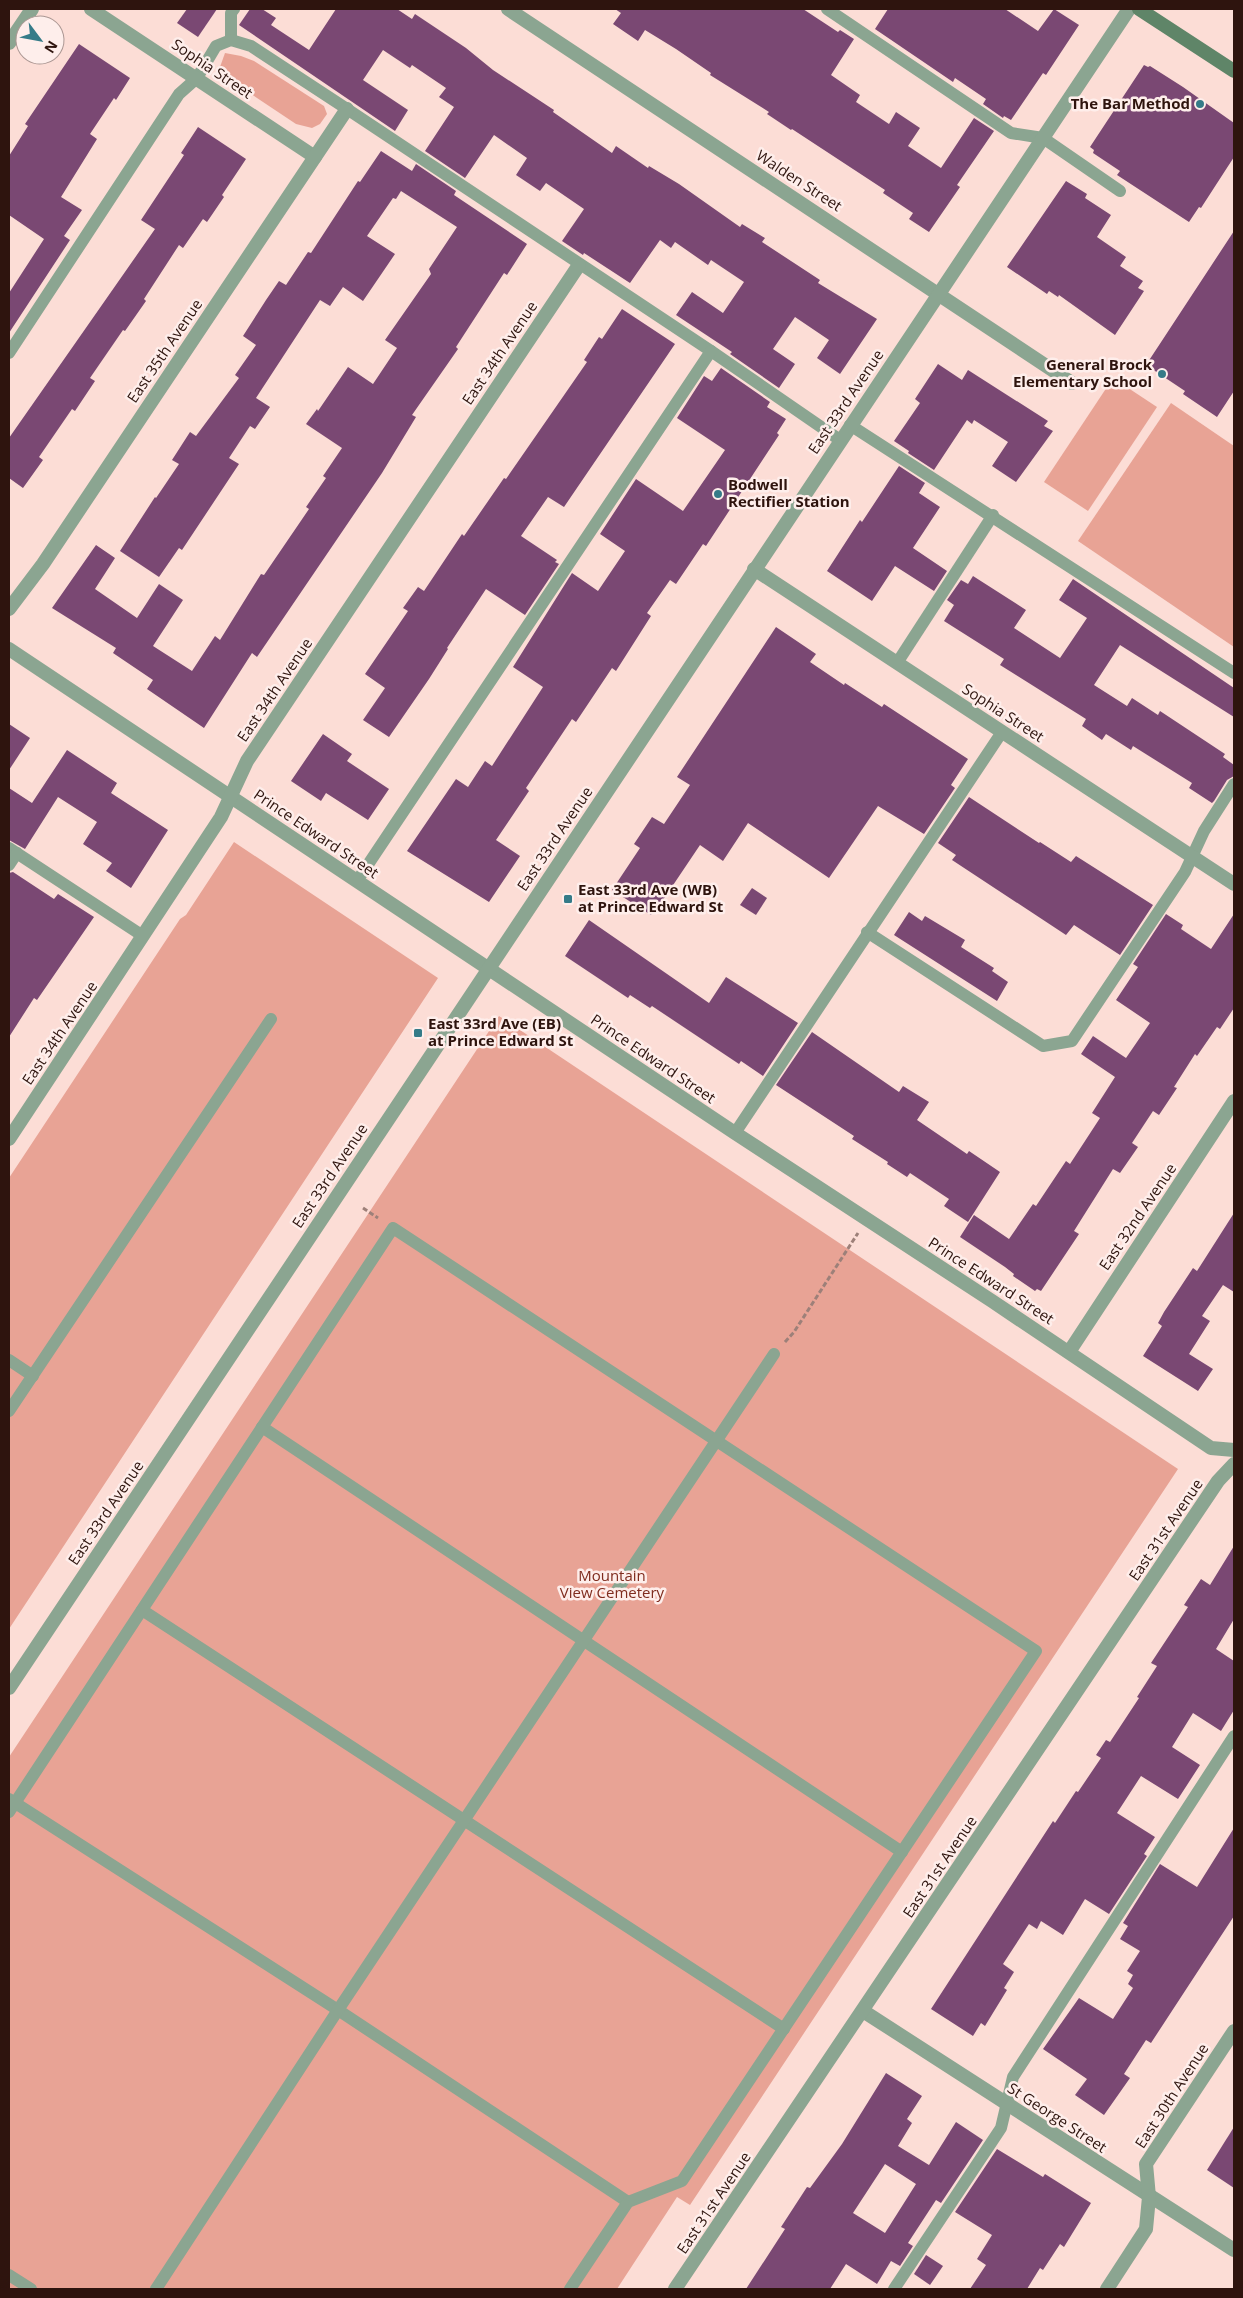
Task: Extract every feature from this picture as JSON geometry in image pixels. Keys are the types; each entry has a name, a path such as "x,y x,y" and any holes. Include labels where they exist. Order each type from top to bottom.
{"main road":[{"path":"1140,9 1234,71"}],"street":[{"path":"9,43 32,9"},
{"name":"Sophia Street","path":"91,9 315,157"},
{"name":"Walden Street","path":"508,9 939,293 1072,383"},
{"name":"East 33rd Avenue","path":"9,1688 1129,9"},
{"name":"East 35th Avenue","path":"9,608 43,564 347,109"},
{"name":"East 34th Avenue","path":"9,1140 221,817 232,797 246,763 578,264"},
{"name":"Sophia Street","path":"754,569 1234,884"},
{"name":"Prince Edward Street","path":"9,648 735,1133 1069,1352 1211,1448 1234,1450"},
{"name":"East 32nd Avenue","path":"1069,1352 1234,1101"},
{"name":"East 31st Avenue","path":"675,2289 1218,1481 1234,1464"},
{"name":"St George Street","path":"863,2011 1234,2250"},
{"name":"East 30th Avenue","path":"1107,2289 1146,2228 1149,2197 1146,2164 1234,2031"}],"lane":[{"path":"230,40 231,13 234,9"},
{"path":"827,9 1011,133 1043,138 1120,191"},
{"path":"9,353 179,94 197,78 216,46 230,40 252,46 840,440"},
{"path":"357,881 711,352"},
{"path":"850,425 993,515 1234,673"},
{"path":"897,663 993,515"},
{"path":"735,1133 867,932 1002,732"},
{"path":"867,932 1043,1046 1072,1041 1185,872 1204,831 1234,784"},
{"path":"9,866 13,851 143,936"},
{"path":"9,1411 271,1019"},
{"path":"570,2289 628,2202 682,2181 1036,1650 393,1228 142,1610 11,1805 338,2010 628,2202"},
{"path":"156,2289 338,2010 774,1354"},
{"path":"9,1360 33,1376"},
{"path":"262,1427 902,1852"},
{"path":"142,1610 784,2029"},
{"path":"894,2289 1001,2128 1013,2077 1234,1736"},
{"path":"9,2275 31,2289"}],"path":[{"path":"774,1354 794,1332 851,1243"}],"green space":[{"path":"225,53 254,61 324,106 327,114 320,124 312,128 296,124 221,74 220,67"},
{"path":"1113,378 1157,407 1088,511 1044,482"},
{"path":"1171,403 1234,446 1234,647 1078,541"},
{"path":"234,842 438,978 9,1629 9,1178 180,919 186,915"},
{"name":"Mountain View Cemetery","path":"499,1016 1178,1469 690,2205 677,2197 617,2289 9,2289 9,1757"}],"building":[{"path":"187,9 217,9 198,37 177,23"},
{"path":"250,9 262,9 276,18 271,25 309,50 336,9 397,9 412,19 415,14 466,48 493,70 554,110 553,112 612,153 616,146 648,168 649,166 679,184 740,227 742,224 765,238 762,242 820,280 818,283 877,319 840,374 817,358 829,340 795,317 773,349 795,364 779,388 730,354 732,352 676,315 692,292 723,313 744,282 711,260 708,265 675,242 671,248 660,240 630,283 562,241 584,209 546,183 540,191 516,175 527,158 494,135 465,178 425,151 454,107 439,97 446,88 412,65 410,68 383,50 363,80 408,110 395,131 239,25"},
{"path":"615,9 803,9 838,32 840,30 854,39 831,75 860,95 856,102 889,124 896,112 920,128 908,146 941,168 974,118 994,131 957,185 960,187 929,232 909,219 913,213 883,193 885,190 767,114 769,112 710,75 711,73 676,49 645,30 638,41 613,24 621,13"},
{"path":"888,9 1005,9 1038,31 1054,9 1079,25 1046,75 1043,73 1011,120 1004,116 1003,118 983,104 986,99 955,78 953,82 875,29"},
{"path":"79,44 130,78 90,134 97,139 61,197 82,210 64,236 70,240 9,333 9,293 44,239 9,215 9,156 28,126 25,124"},
{"path":"1144,65 1150,66 1183,87 1234,123 1234,157 1201,208 1199,207 1189,222 1117,175 1120,171 1093,153 1094,150 1090,147"},
{"path":"198,127 246,159 207,222 203,219 183,248 179,245 144,299 146,301 125,331 123,330 90,378 95,381 75,411 72,409 39,457 43,460 23,488 9,478 9,438 155,229 141,220 184,155 181,153"},
{"path":"381,151 412,171 416,164 456,191 454,195 527,244 507,275 504,273 456,347 458,349 412,415 416,417 382,473 257,657 252,653 204,728 147,689 153,680 113,653 116,648 52,608 96,545 115,558 95,589 137,618 159,584 183,600 153,646 192,671 215,636 220,640 261,574 264,575 309,509 306,507 326,478 323,476 342,448 306,424 317,409 318,411 348,367 373,384 397,348 385,340 431,274 429,269 457,227 401,191 396,199 393,198 367,236 395,254 363,301 343,287 330,306 320,300 256,398 270,407 255,429 250,426 229,458 239,464 182,550 179,548 159,577 120,551 179,464 172,460 190,432 196,436 239,378 235,375 256,345 243,336 266,300 279,281 286,285 308,252 311,253 358,181 360,182"},
{"path":"1066,181 1087,194 1085,198 1111,215 1097,237 1126,257 1120,266 1143,281 1138,288 1144,291 1115,335 1059,295 1058,297 1049,291 1047,294 1007,267"},
{"path":"1234,231 1234,391 1217,417 1183,394 1185,391 1146,365"},
{"path":"622,309 675,344 564,507 548,497 521,536 557,560 555,562 559,564 525,615 486,589 429,679 389,737 363,720 385,688 365,674 408,611 403,608 418,587 424,591 462,534 464,536 504,478 506,479 587,362 584,360 599,337 602,339"},
{"path":"938,364 962,380 968,370 1048,421 1044,426 1053,431 1016,482 992,466 1008,442 974,420 972,424 967,420 934,470 894,441 920,403 915,399"},
{"path":"721,368 770,402 767,407 786,419 777,433 779,435 706,546 703,544 676,584 670,580 647,613 651,616 616,671 612,668 576,722 572,719 526,788 529,791 496,840 520,856 489,902 407,851 456,779 468,787 485,761 492,766 543,687 513,667 572,573 598,591 625,551 600,534 636,479 683,511 725,450 677,418 704,376 712,381"},
{"path":"899,466 925,483 919,493 940,507 913,548 947,571 934,591 895,566 872,601 827,571 860,520 862,522"},
{"path":"973,576 1026,610 1014,628 1060,658 1087,618 1059,600 1073,579 1234,688 1234,717 1120,645 1094,685 1127,706 1132,698 1158,715 1160,711 1225,754 1223,757 1234,765 1234,776 1227,780 1214,801 1212,803 1189,788 1192,783 1133,746 1131,750 1106,734 1102,740 1082,726 1086,719 1000,665 1004,659 944,621 954,605 947,600 961,580 968,584"},
{"path":"776,627 816,654 810,662 882,707 884,704 968,759 951,785 955,788 924,834 878,806 829,878 748,823 723,861 700,845 655,912 653,911 651,915 612,890 640,848 634,844 652,817 664,824 690,785 677,777"},
{"path":"9,724 30,738 9,770"},
{"path":"323,734 352,754 347,761 389,789 368,820 326,793 321,801 291,781"},
{"path":"67,750 117,783 111,793 168,830 131,888 106,871 112,863 83,844 97,822 58,797 25,849 9,840 9,788 32,803"},
{"path":"969,797 1071,862 1076,856 1153,905 1120,955 1074,925 1066,935 952,860 956,855 938,843"},
{"path":"13,872 54,899 58,894 94,917 37,1000 34,998 9,1037 9,873"},
{"path":"752,888 767,898 756,915 740,905"},
{"path":"909,912 922,921 925,916 965,940 961,947 994,968 992,971 1008,982 997,1001 894,935"},
{"path":"1166,914 1183,925 1181,929 1211,949 1234,914 1234,1008 1220,1029 1217,1027 1197,1056 1195,1054 1174,1087 1177,1088 1159,1115 1153,1111 1132,1143 1138,1147 1120,1173 1113,1169 1074,1231 1079,1234 1041,1291 1037,1289 1035,1291 1013,1276 1014,1274 1005,1267 960,1237 974,1215 1009,1239 1033,1204 1036,1206 1066,1161 1070,1164 1100,1118 1092,1113 1115,1077 1081,1054 1093,1036 1126,1058 1150,1023 1116,1000 1138,967 1133,964"},
{"path":"589,920 709,1003 726,977 798,1023 763,1076 741,1061 739,1064 652,1006 650,1008 630,995 628,998 565,956"},
{"path":"812,1032 899,1092 903,1086 929,1102 917,1120 967,1154 969,1151 1000,1172 968,1222 944,1206 949,1199 910,1173 907,1177 887,1164 888,1162 852,1139 854,1136 776,1085"},
{"path":"1234,1213 1234,1292 1223,1285 1202,1316 1210,1321 1189,1354 1213,1369 1198,1391 1143,1356 1162,1326 1158,1323 1164,1312 1193,1268 1197,1271"},
{"path":"1234,1546 1234,1619 1216,1649 1234,1661 1234,1710 1221,1731 1193,1713 1172,1747 1200,1765 1178,1799 1141,1776 1117,1813 1155,1837 1144,1854 1147,1856 1109,1914 1085,1899 1063,1935 1041,1921 1037,1929 1029,1924 1003,1964 1014,1972 1004,1988 1007,1990 985,2026 981,2023 973,2036 931,2009 1053,1821 1055,1823 1101,1758 1096,1755 1106,1740 1110,1742 1139,1698 1137,1697 1157,1666 1151,1663 1188,1607 1184,1605 1201,1579 1210,1585"},
{"path":"1234,1828 1234,1916 1151,2043 1146,2040 1124,2074 1130,2078 1104,2115 1075,2095 1087,2079 1043,2049 1079,1998 1113,2019 1133,1988 1128,1984 1133,1975 1127,1971 1140,1951 1120,1939 1128,1926 1123,1923 1160,1864 1197,1887"},
{"path":"886,2073 922,2096 907,2119 912,2123 898,2146 929,2165 956,2122 983,2140 941,2203 936,2200 908,2243 913,2246 900,2266 891,2261 877,2284 846,2264 830,2289 746,2289 785,2229 781,2227 807,2187 810,2188 842,2144","holes":["885,2164 916,2184 885,2233 853,2213"]},
{"path":"1234,2127 1234,2188 1207,2170"},
{"path":"997,2149 1043,2177 1045,2174 1091,2203 1064,2247 1060,2244 1043,2270 1040,2268 1027,2289 970,2289 986,2265 977,2259 992,2235 955,2212"},
{"path":"926,2255 943,2266 930,2285 914,2274"}],"place":[{"name":"The Bar Method","path":"1200,104"},
{"name":"General Brock Elementary School","path":"1162,374"},
{"name":"Bodwell Rectifier Station","path":"718,494"},
{"name":"East 33rd Ave (WB) at Prince Edward St","path":"568,899"},
{"name":"East 33rd Ave (EB) at Prince Edward St","path":"418,1033"}]}
